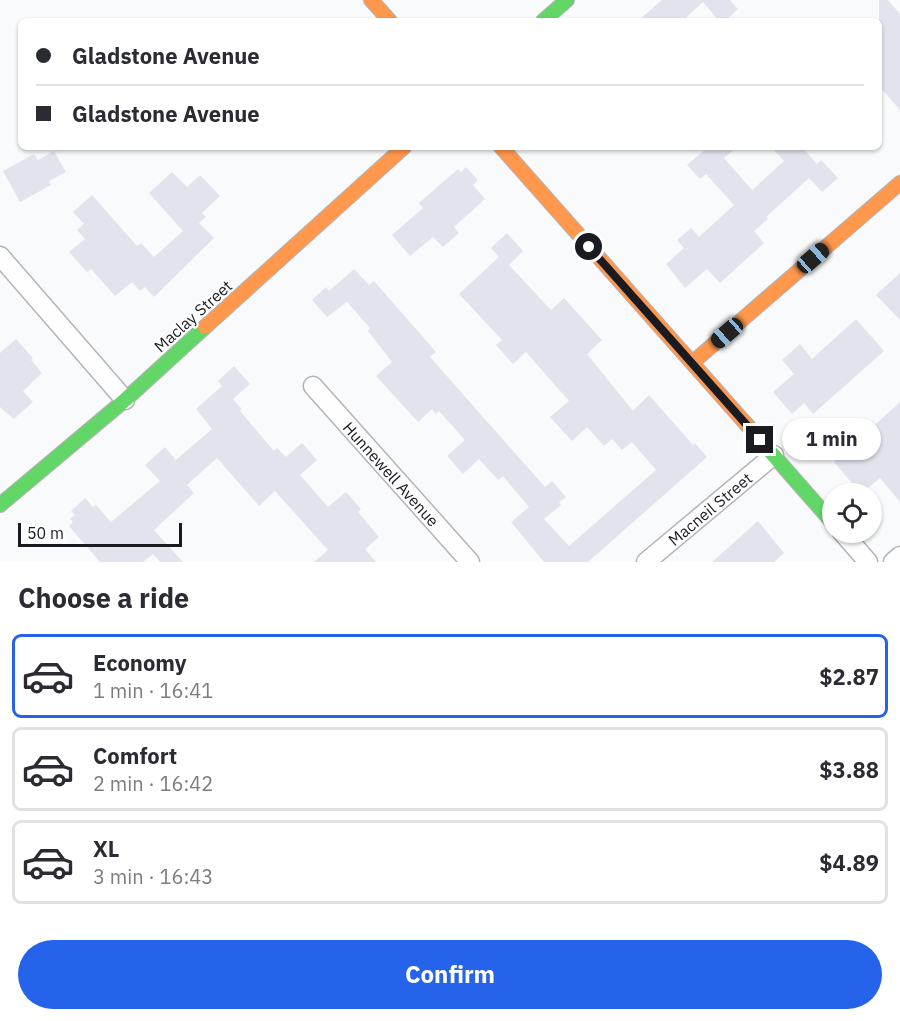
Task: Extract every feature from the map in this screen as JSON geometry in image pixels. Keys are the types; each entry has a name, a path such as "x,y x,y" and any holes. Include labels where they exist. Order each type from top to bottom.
{"street":[{"path":"371,0 387,18"},
{"path":"546,18 567,0"},
{"name":"Maclay Street","path":"0,505 125,400 401,150"},
{"path":"504,150 822,510"},
{"path":"692,363 900,183"},
{"path":"0,256 125,400"},
{"name":"Hunnewell Avenue","path":"313,386 470,562"},
{"name":"Macneil Street","path":"646,562 774,455"},
{"path":"852,543 868,562"},
{"path":"893,562 900,556"}],"building":[{"path":"662,0 730,0 738,9 728,18 716,18 703,2 685,18 641,18"},
{"path":"879,0 888,0 900,14 900,110 882,89 882,18 879,18"},
{"path":"704,150 733,150 724,158 752,190 784,161 774,150 805,150 817,164 821,160 838,178 822,192 809,178 754,231 764,243 720,283 707,269 685,288 666,264 684,248 677,240 691,228 699,237 734,205 706,174 700,179 687,165"},
{"path":"54,151 66,172 49,181 51,185 20,202 3,171 34,154 38,160"},
{"path":"466,167 478,180 473,185 485,199 454,227 459,233 443,247 433,237 410,256 392,235 423,208 419,203 458,169 461,172"},
{"path":"172,172 187,187 200,175 220,196 202,213 206,217 199,223 214,238 154,297 145,287 140,291 132,282 115,296 91,269 87,272 69,252 85,239 77,230 84,224 73,212 92,195 137,246 141,243 154,257 183,231 149,193"},
{"path":"507,233 523,251 509,265 551,310 564,298 602,340 587,354 633,411 649,395 693,445 695,443 707,457 588,562 544,562 511,522 529,507 503,476 498,480 479,459 463,474 447,456 465,440 439,411 436,414 432,409 418,422 376,376 392,362 368,331 370,328 347,302 327,317 312,300 326,287 329,291 354,269 369,285 374,281 436,352 430,357 545,487 552,481 566,497 559,502 561,505 544,519 569,546 656,470 632,442 622,450 612,439 604,446 587,427 572,441 550,417 569,401 526,352 513,364 496,345 502,340 459,294 499,257 491,248"},
{"path":"900,273 900,320 876,295"},
{"path":"856,319 884,351 813,414 804,403 792,414 773,392 794,374 782,360 800,344 812,359"},
{"path":"16,339 33,358 31,360 42,373 23,391 33,402 14,419 0,407 0,353"},
{"path":"234,366 250,384 233,399 242,409 240,411 274,451 277,448 286,457 302,443 317,460 300,475 328,507 346,492 361,509 358,512 379,537 365,549 376,562 314,562 328,550 275,491 259,506 217,458 187,485 194,493 154,530 183,562 160,562 153,554 143,562 100,562 69,526 73,522 70,519 75,515 71,511 85,498 93,507 96,505 111,522 160,481 145,465 165,447 176,460 212,429 196,409 222,386 218,381"},
{"path":"900,402 900,502 880,478 874,483 852,483 834,462"},
{"path":"758,521 784,553 774,562 712,562"}],"traffic: fast":[{"path":"546,18 567,0"},
{"path":"0,505 125,400 205,327"},
{"path":"747,425 822,511"}],"traffic: slow":[{"path":"371,0 387,18"},
{"path":"205,327 401,150"},
{"path":"504,150 747,425"},
{"path":"692,363 900,183"}],"route":[{"path":"589,247 760,440"}]}
